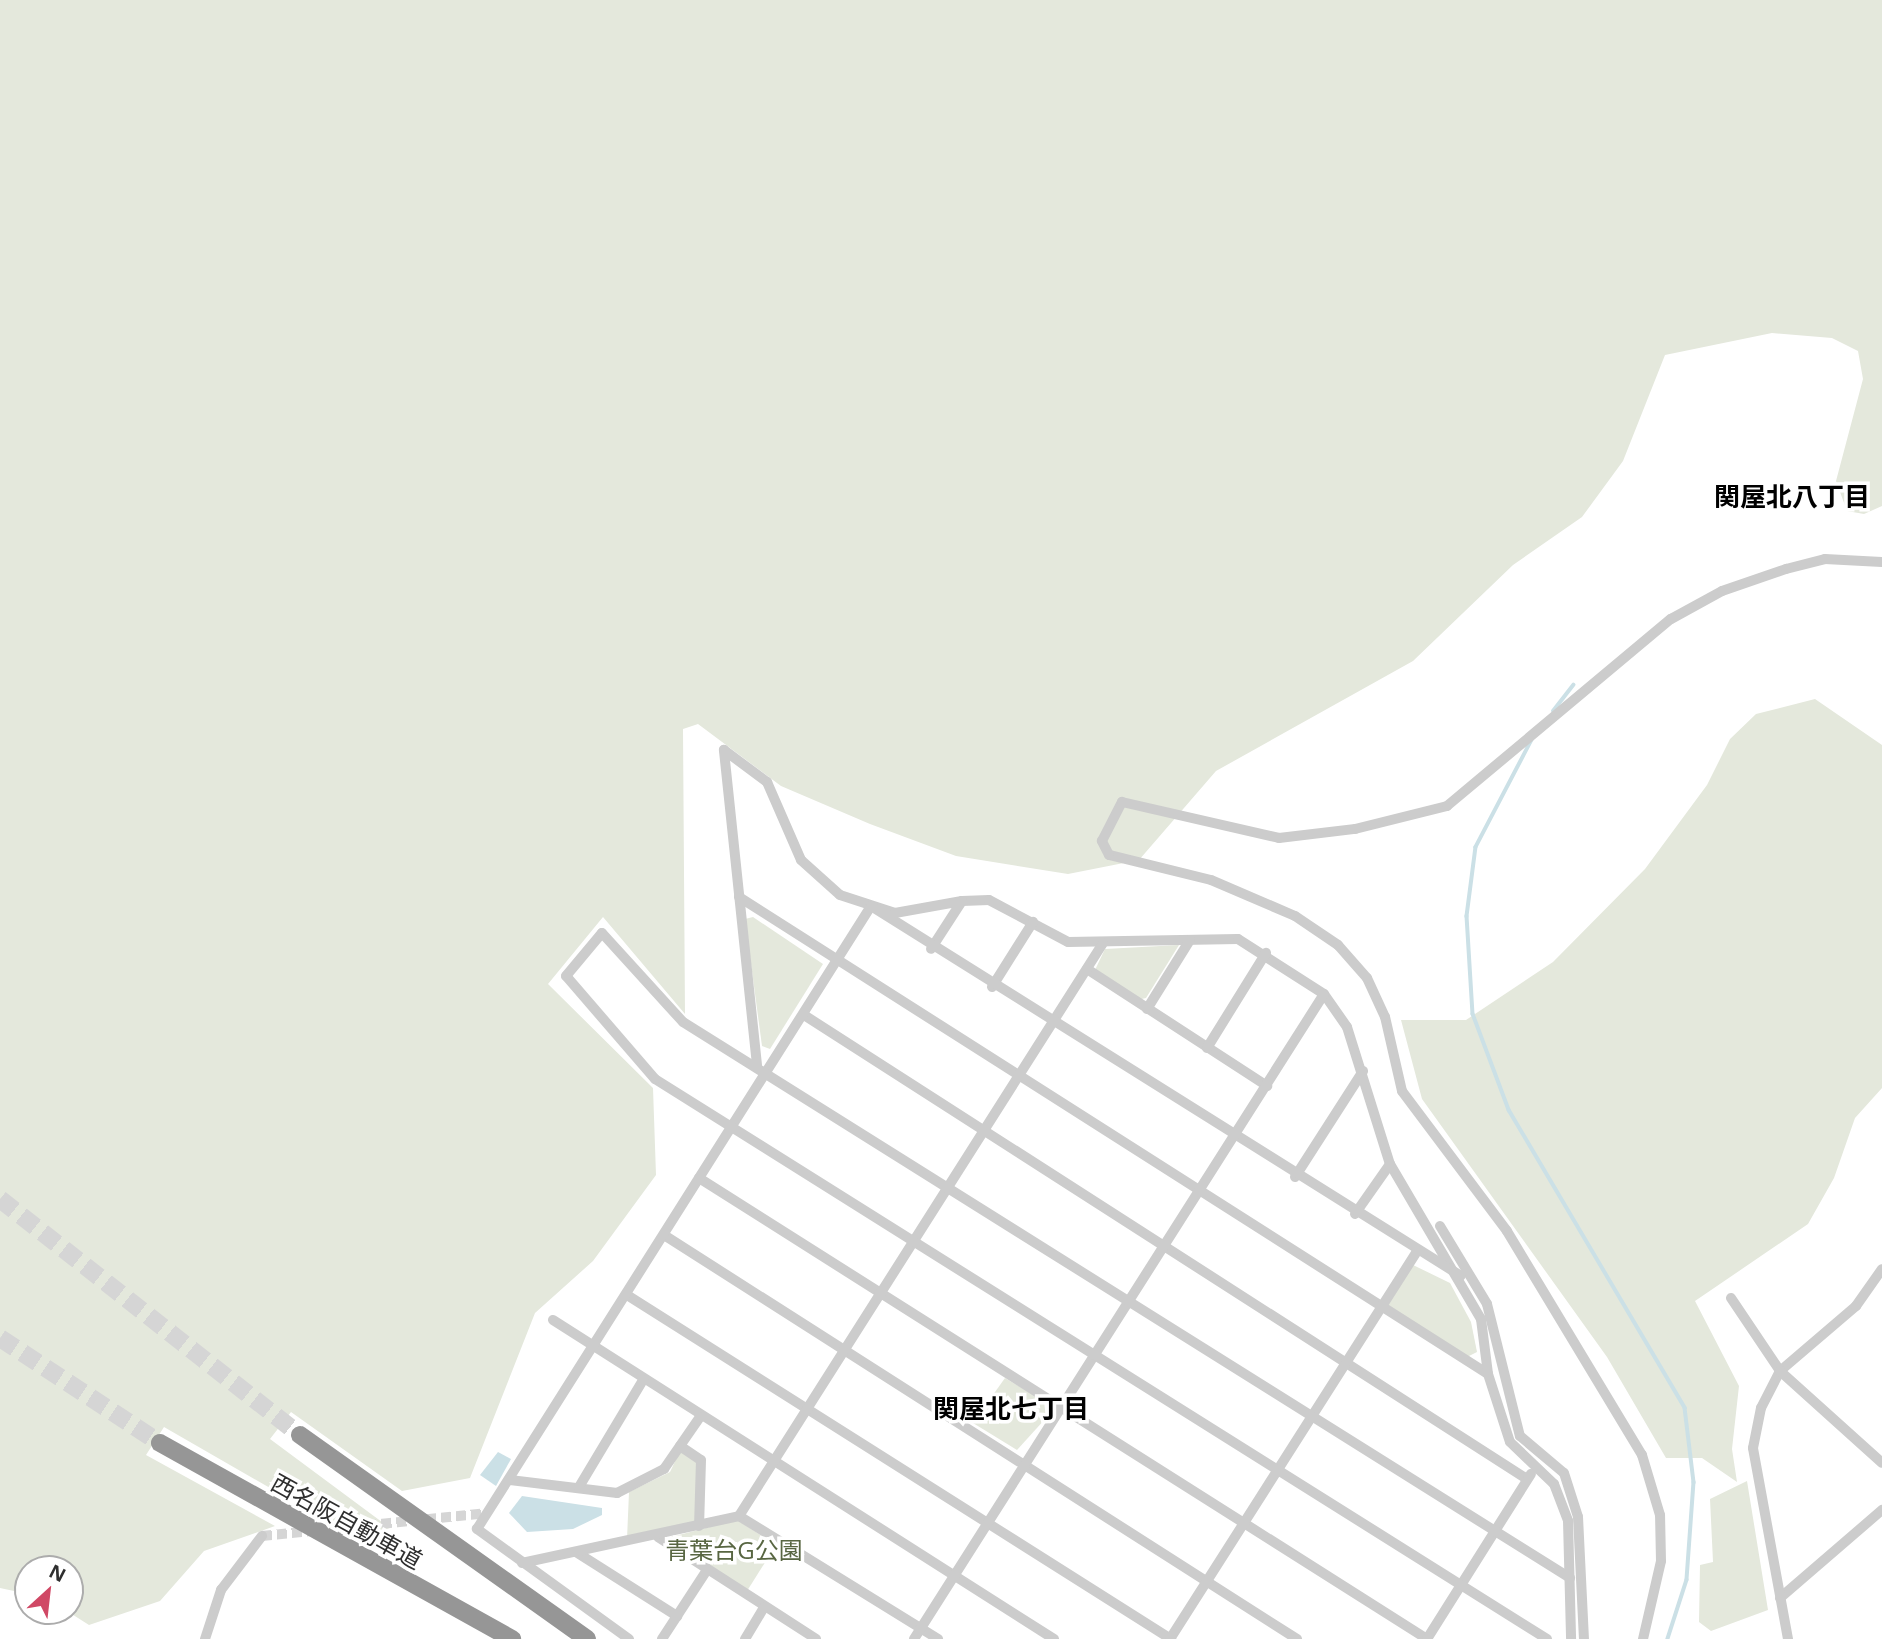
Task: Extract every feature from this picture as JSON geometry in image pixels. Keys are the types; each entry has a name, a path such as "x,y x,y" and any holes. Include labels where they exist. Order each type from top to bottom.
{"highway":[{"name":"西名阪自動車道","path":"300,1435 587,1639"},
{"name":"西名阪自動車道","path":"160,1443 512,1639"}],"street":[{"path":"1643,1639 1661,1561 1660,1515 1642,1455 1507,1231 1402,1091 1385,1017 1367,978 1338,945 1285,911 1211,880 1109,855 1102,841 1122,802 1279,838 1410,818 1447,806 1512,756 1671,619 1722,591 1825,559 1882,562"},
{"path":"762,1068 739,897 724,750 776,794 801,860 814,875 840,895 895,913 962,901 989,900 1068,942 1238,939 1266,953 1324,994 1347,1027 1390,1164 1461,1276 1481,1319 1488,1374 1510,1442 1554,1484 1568,1521 1571,1639"},
{"path":"739,897 1200,1194 1488,1374"},
{"path":"931,949 962,901"},
{"path":"871,906 931,949 1233,1139 1461,1276"},
{"path":"629,1639 477,1529 732,1126 762,1068 804,1015 871,906"},
{"path":"992,987 1033,922"},
{"path":"1547,1639 655,1079 566,976 602,933 683,1022 762,1068 1496,1534 1570,1578"},
{"path":"1147,1009 1190,940"},
{"path":"522,1563 658,1537 739,1516 914,1242 981,1129 1104,943"},
{"path":"1207,1048 1266,953"},
{"path":"1087,969 1267,1086"},
{"path":"914,1639 1200,1194 1324,994"},
{"path":"804,1015 1348,1358 1527,1479"},
{"path":"1295,1177 1363,1071"},
{"path":"1355,1214 1390,1164"},
{"path":"699,1178 1427,1639 1496,1534 1536,1465"},
{"path":"1440,1226 1487,1304 1520,1436 1564,1473 1578,1517 1584,1639"},
{"path":"664,1235 1207,1578 1297,1639"},
{"path":"627,1295 1170,1639 1207,1578 1279,1472 1311,1416 1417,1251"},
{"path":"1788,1639 1753,1448 1760,1408 1780,1371 1856,1306 1882,1269"},
{"path":"1731,1298 1780,1371 1882,1463"},
{"path":"553,1320 592,1348 1054,1639"},
{"path":"579,1487 643,1380"},
{"path":"510,1480 617,1493 664,1469 700,1416"},
{"path":"680,1446 701,1460 699,1526"},
{"path":"1780,1598 1882,1510"},
{"path":"739,1516 938,1639"},
{"path":"205,1639 221,1590 262,1536"},
{"path":"658,1537 816,1639"},
{"path":"576,1552 677,1616"},
{"path":"662,1639 706,1570"},
{"path":"745,1639 764,1607"}],"green space":[{"path":"0,0 1882,0 1882,506 1864,514 1847,511 1836,481 1863,379 1858,351 1832,338 1772,333 1665,355 1623,461 1582,517 1513,565 1413,661 1216,771 1139,860 1068,874 956,856 870,824 781,786 698,724 683,729 685,1014 603,917 548,984 653,1088 656,1175 593,1261 535,1313 470,1478 402,1491 291,1412 270,1439 390,1528 357,1538 164,1427 146,1455 275,1526 204,1551 160,1601 89,1625 84,1622 84,1555 14,1555 14,1591 0,1588"},
{"path":"1815,699 1882,745 1882,1088 1855,1118 1834,1178 1808,1224 1695,1301 1739,1386 1732,1449 1737,1482 1702,1458 1666,1458 1607,1357 1422,1099 1401,1020 1466,1020 1553,962 1645,869 1707,785 1730,739 1756,714"},
{"path":"753,917 823,964 770,1049 762,1046 745,919"},
{"path":"1179,945 1146,998 1137,1000 1095,970 1105,949"},
{"path":"1411,1264 1450,1283 1471,1322 1477,1352 1467,1357 1386,1304"},
{"path":"1005,1378 1044,1401 1046,1418 1017,1450 973,1423"},
{"path":"680,1451 697,1463 695,1524 627,1539 629,1492 670,1472"},
{"path":"1747,1481 1768,1610 1711,1631 1699,1622 1700,1565 1713,1562 1710,1499"},
{"name":"青葉台G公園","path":"737,1520 776,1545 747,1591 667,1538"}],"shaded area":[{"path":"498,1452 511,1459 496,1486 480,1475"},
{"path":"522,1496 602,1508 602,1515 573,1529 527,1532 509,1513"}],"waterway":[{"path":"1553,711 1573,685"},
{"path":"1532,740 1476,847 1467,916 1473,1014 1509,1110 1685,1408 1694,1482 1687,1580 1668,1639"}],"tunnel":[{"path":"0,1199 300,1435"},
{"path":"0,1338 160,1443"},
{"path":"262,1536 488,1513"}],"district":[{"name":"関屋北八丁目","path":"1792,497"},
{"name":"関屋北七丁目","path":"1011,1409"}]}
